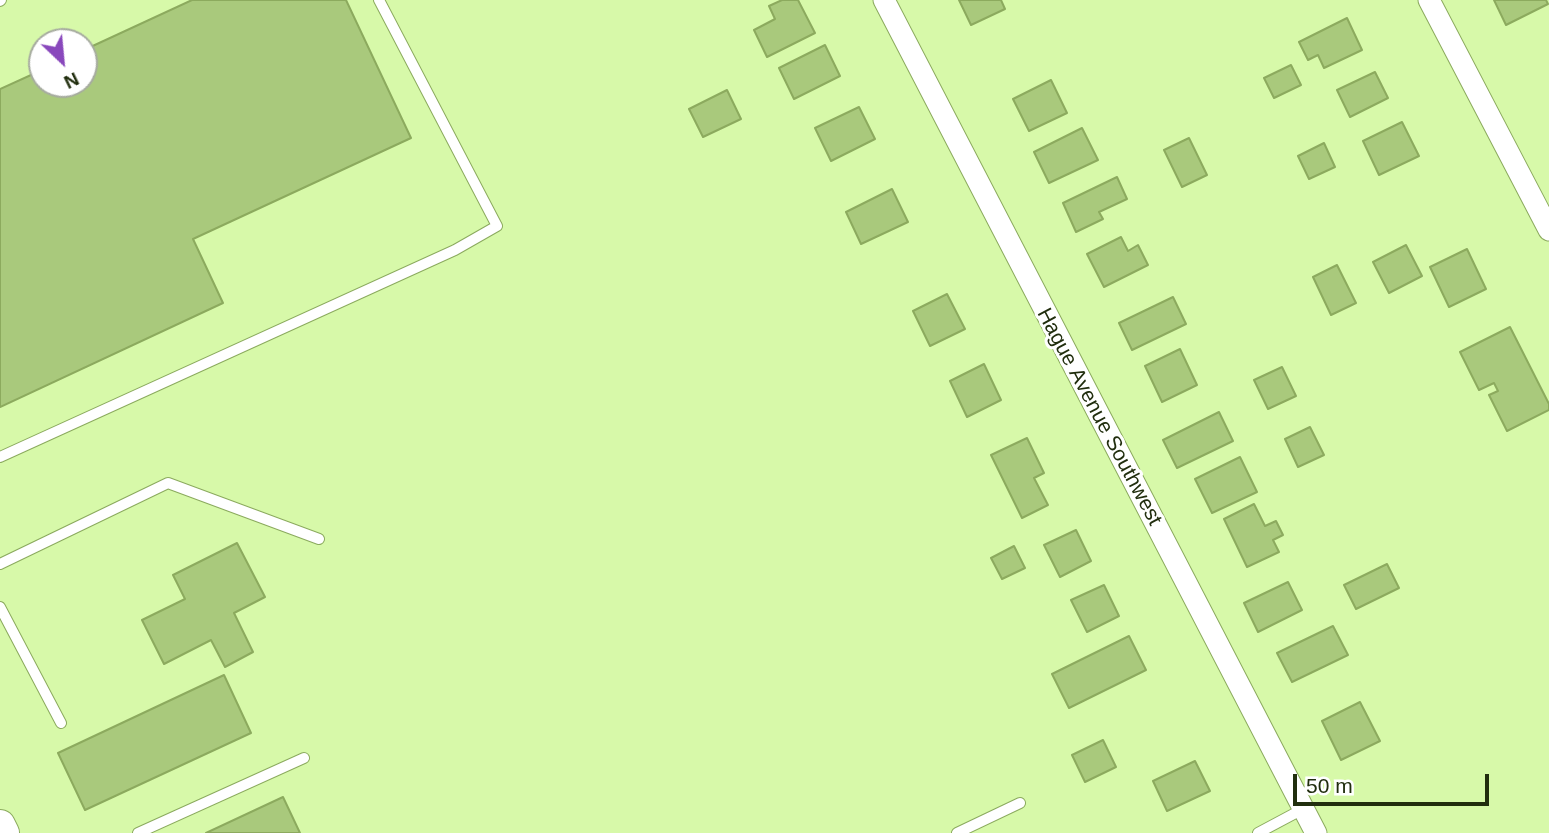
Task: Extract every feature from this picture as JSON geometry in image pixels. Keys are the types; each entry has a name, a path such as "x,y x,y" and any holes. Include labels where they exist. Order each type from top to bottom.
{"street":[{"name":"Hague Avenue Southwest","path":"884,0 1316,833"},
{"path":"1429,0 1549,230"},
{"path":"0,825 4,833"}],"lane":[{"path":"0,457 455,250 497,226 379,0"},
{"path":"0,564 169,483 319,539"},
{"path":"0,607 61,723"},
{"path":"138,833 303,758"},
{"path":"957,833 1020,803"},
{"path":"1258,833 1303,809"}],"building":[{"path":"192,0 346,0 411,138 193,239 223,303 0,407 0,89 28,76 28,98 98,98 98,44"},
{"path":"782,0 798,0 815,33 767,57 754,30 775,19 769,6"},
{"path":"959,0 1001,0 1005,9 971,25"},
{"path":"1494,0 1546,0 1548,4 1506,25"},
{"path":"1347,18 1362,50 1324,68 1318,55 1308,60 1299,42"},
{"path":"825,45 840,76 794,99 779,68"},
{"path":"1291,65 1301,85 1274,98 1264,78"},
{"path":"1375,72 1388,98 1350,117 1337,90"},
{"path":"1051,80 1067,113 1029,131 1013,99"},
{"path":"727,90 741,119 703,137 689,109"},
{"path":"859,107 875,139 831,161 815,128"},
{"path":"1402,122 1419,156 1379,175 1363,141"},
{"path":"1082,128 1098,160 1049,183 1034,152"},
{"path":"1189,138 1207,175 1182,187 1164,150"},
{"path":"1324,143 1335,167 1309,179 1298,156"},
{"path":"1117,177 1127,199 1099,212 1103,219 1076,232 1063,203"},
{"path":"892,189 908,222 861,244 846,212"},
{"path":"1121,237 1128,251 1138,245 1148,265 1104,287 1087,254"},
{"path":"1406,245 1422,276 1389,293 1373,262"},
{"path":"1467,249 1486,289 1449,307 1430,267"},
{"path":"1337,265 1356,303 1331,315 1313,277"},
{"path":"947,294 965,329 930,346 913,311"},
{"path":"1173,297 1186,324 1132,350 1119,323"},
{"path":"1510,327 1549,404 1549,410 1507,431 1489,395 1498,391 1494,383 1479,390 1460,352"},
{"path":"1180,349 1197,385 1162,402 1145,366"},
{"path":"984,364 1001,400 967,417 950,381"},
{"path":"1282,367 1296,396 1268,409 1254,380"},
{"path":"1219,412 1233,441 1177,468 1163,440"},
{"path":"1310,427 1324,455 1298,467 1285,439"},
{"path":"1027,438 1044,473 1034,478 1048,505 1022,518 991,455"},
{"path":"1240,457 1257,492 1212,513 1195,479"},
{"path":"1254,504 1265,526 1276,521 1283,535 1273,540 1279,552 1247,567 1224,519"},
{"path":"1076,530 1091,561 1060,577 1044,545"},
{"path":"237,543 265,597 234,613 253,652 225,667 211,640 164,664 142,620 185,599 173,575"},
{"path":"1014,546 1025,568 1002,579 991,558"},
{"path":"1387,564 1399,588 1356,609 1344,585"},
{"path":"1288,582 1302,610 1258,632 1244,603"},
{"path":"1104,585 1119,616 1087,632 1071,600"},
{"path":"1333,626 1348,655 1292,682 1277,653"},
{"path":"1129,636 1146,670 1069,708 1052,674"},
{"path":"224,675 251,733 85,810 58,753"},
{"path":"1360,702 1380,741 1341,760 1322,721"},
{"path":"1103,740 1116,767 1085,782 1072,755"},
{"path":"1195,761 1210,791 1167,811 1153,781"},
{"path":"283,797 300,833 206,833"}]}
